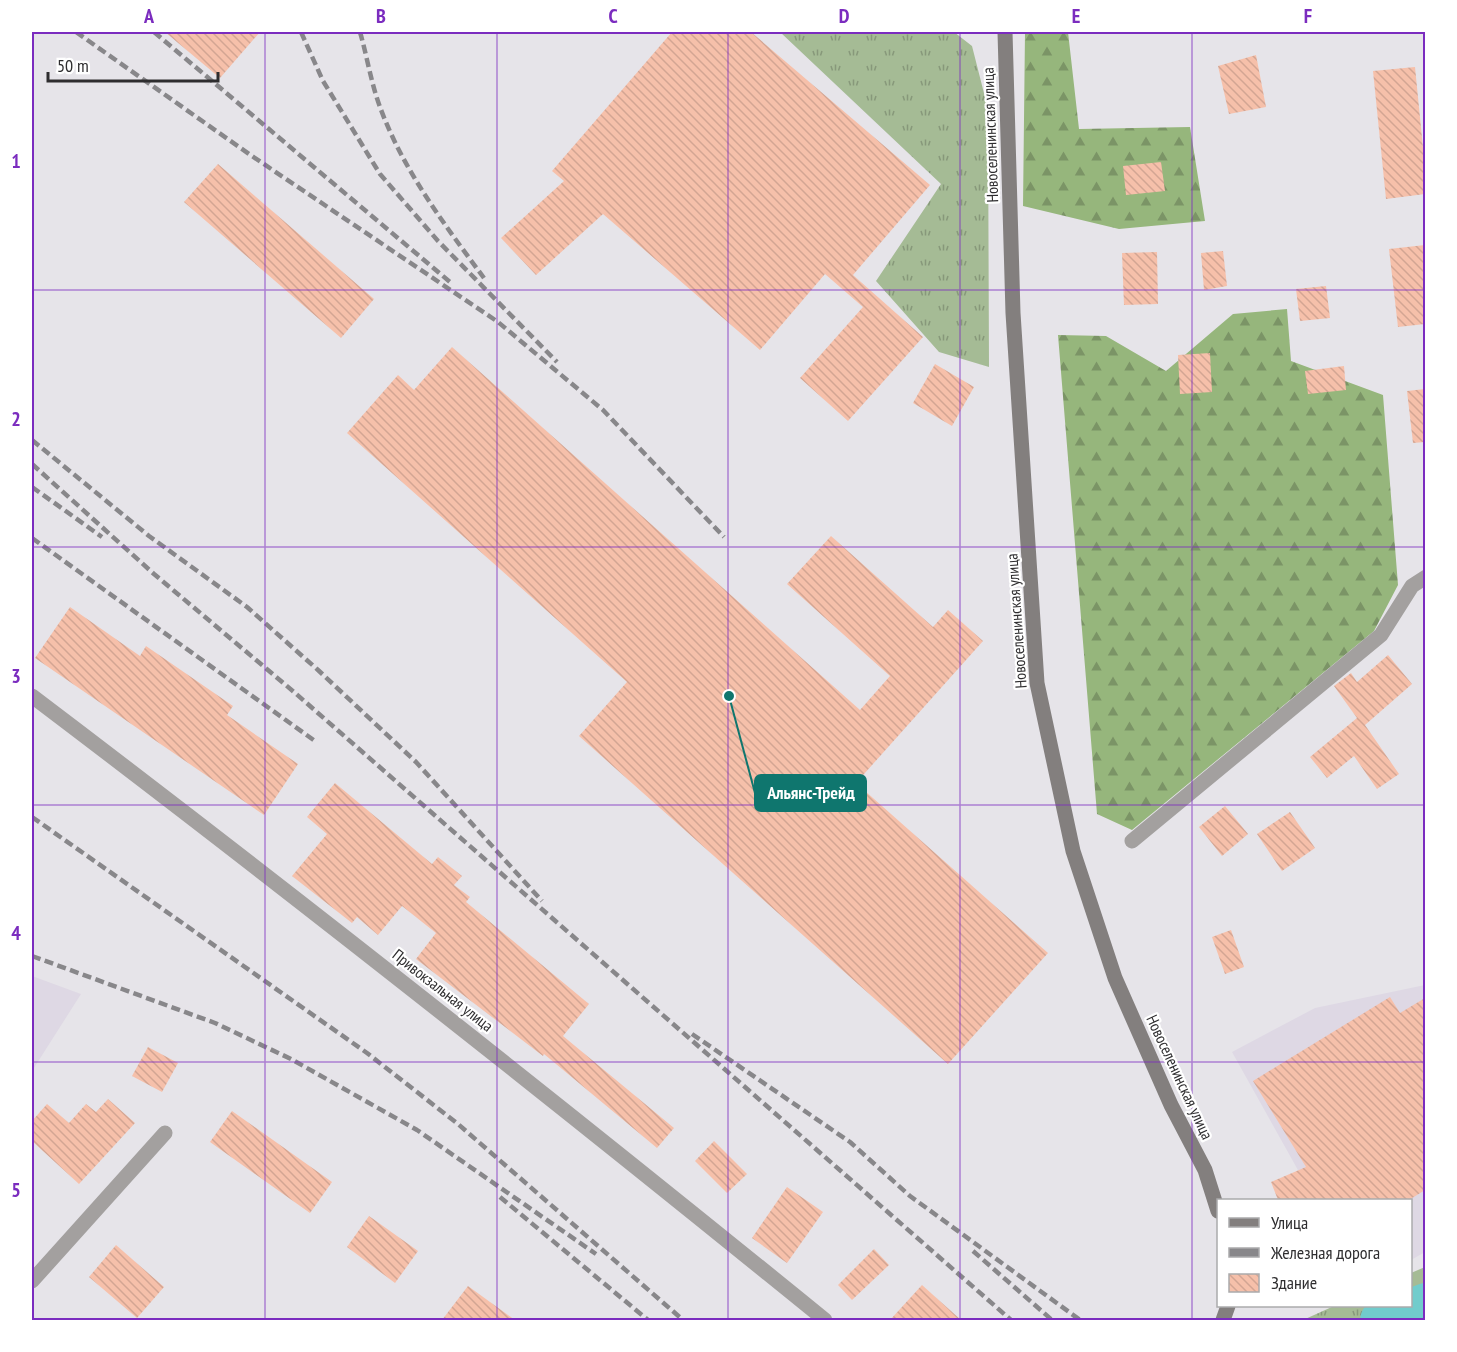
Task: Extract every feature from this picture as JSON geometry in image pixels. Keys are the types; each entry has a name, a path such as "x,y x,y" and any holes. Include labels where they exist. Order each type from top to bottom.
{"main road":[{"name":"Новоселенинская улица","path":"1005,32 1013,313 1037,683 1073,851 1115,978 1171,1105 1205,1170 1217,1208"}],"street":[{"path":"1132,841 1381,635 1412,586 1425,577"},
{"name":"Привокзальная улица","path":"32,696 245,858 526,1078 825,1320"},
{"path":"32,1281 165,1134"}],"shaded area":[{"path":"32,976 81,994 32,1071"},
{"path":"1425,985 1425,1252 1412,1259 1412,1199 1305,1199 1308,1188 1232,1052 1315,1008"}],"green space":[{"path":"780,32 954,32 972,46 988,109 989,367 939,352 876,281 941,184"},
{"path":"1025,32 1068,32 1079,129 1190,127 1205,221 1119,229 1023,206"},
{"path":"1287,309 1291,361 1383,395 1398,585 1374,631 1132,830 1097,814 1058,335 1106,336 1166,371 1233,314"},
{"path":"1425,1267 1425,1320 1303,1320 1332,1307 1412,1307 1412,1273"}],"building":[{"path":"165,32 260,32 220,78"},
{"path":"672,32 751,32 930,185 853,275 923,337 848,421 800,378 863,307 825,274 760,350 603,214 536,275 501,238 564,181 552,171"},
{"path":"1256,55 1266,107 1229,114 1218,66"},
{"path":"1415,67 1425,168 1425,194 1386,199 1373,71"},
{"path":"1161,162 1165,191 1126,195 1123,166"},
{"path":"218,164 374,299 341,338 184,202"},
{"path":"1425,245 1425,324 1398,327 1389,249"},
{"path":"1223,251 1227,286 1204,290 1201,253"},
{"path":"1157,252 1158,304 1124,305 1122,253"},
{"path":"1326,286 1330,318 1300,321 1296,289"},
{"path":"452,347 860,710 890,676 787,584 831,536 933,627 948,610 983,641 856,783 1048,953 948,1064 579,736 627,682 347,433 398,375 414,390"},
{"path":"1210,353 1212,392 1180,394 1178,355"},
{"path":"935,364 974,387 952,426 913,403"},
{"path":"1344,366 1346,390 1308,394 1305,371"},
{"path":"1425,389 1425,442 1413,443 1407,391"},
{"path":"70,607 140,656 146,646 233,706 227,715 298,764 264,815 35,658"},
{"path":"1388,655 1412,684 1365,725 1399,774 1377,789 1354,756 1327,778 1310,757 1357,718 1334,686 1351,673 1357,682"},
{"path":"335,783 432,864 438,857 462,876 454,885 470,897 466,902 589,1004 563,1036 674,1128 657,1148 544,1054 543,1056 416,959 436,933 402,906 378,935 357,917 352,923 292,876 327,834 307,817"},
{"path":"1225,806 1248,834 1222,856 1199,827"},
{"path":"1290,812 1315,848 1282,871 1257,834"},
{"path":"1231,930 1244,967 1225,974 1212,937"},
{"path":"1390,997 1400,1013 1425,998 1425,1190 1411,1199 1278,1199 1271,1182 1306,1167 1253,1081"},
{"path":"148,1047 178,1063 162,1092 132,1076"},
{"path":"108,1099 135,1123 79,1184 32,1141 32,1121 47,1104 69,1123 86,1104 96,1112"},
{"path":"232,1111 332,1182 310,1213 210,1142"},
{"path":"714,1141 747,1174 727,1193 695,1161"},
{"path":"787,1187 823,1212 787,1263 752,1238"},
{"path":"369,1216 418,1251 395,1283 347,1247"},
{"path":"116,1245 164,1287 137,1318 89,1277"},
{"path":"874,1249 889,1265 852,1300 838,1285"},
{"path":"922,1285 961,1320 890,1320"},
{"path":"468,1286 515,1320 442,1320"}],"waterway":[{"path":"1380,1320 1426,1303"},
{"path":"1404,1310 1409,1320"}],"railway":[{"path":"76,32 249,154 498,322 603,410 724,537"},
{"path":"154,32 450,282"},
{"path":"301,32 323,81 380,174 438,241 557,362"},
{"path":"360,32 377,98 400,153 440,217 484,278"},
{"path":"32,440 149,536 247,607 318,670 416,762 542,901"},
{"path":"32,464 154,574 294,692 1011,1320"},
{"path":"32,487 102,537"},
{"path":"32,538 315,741"},
{"path":"32,817 367,1053 458,1124 683,1320"},
{"path":"32,956 215,1023 291,1059 417,1130 596,1254"},
{"path":"692,1034 850,1142 910,1196 1080,1320"},
{"path":"500,1197 648,1320"},
{"path":"973,1251 1052,1320"}],"place":[{"name":"Альянс-Трейд","path":"729,696"}]}
